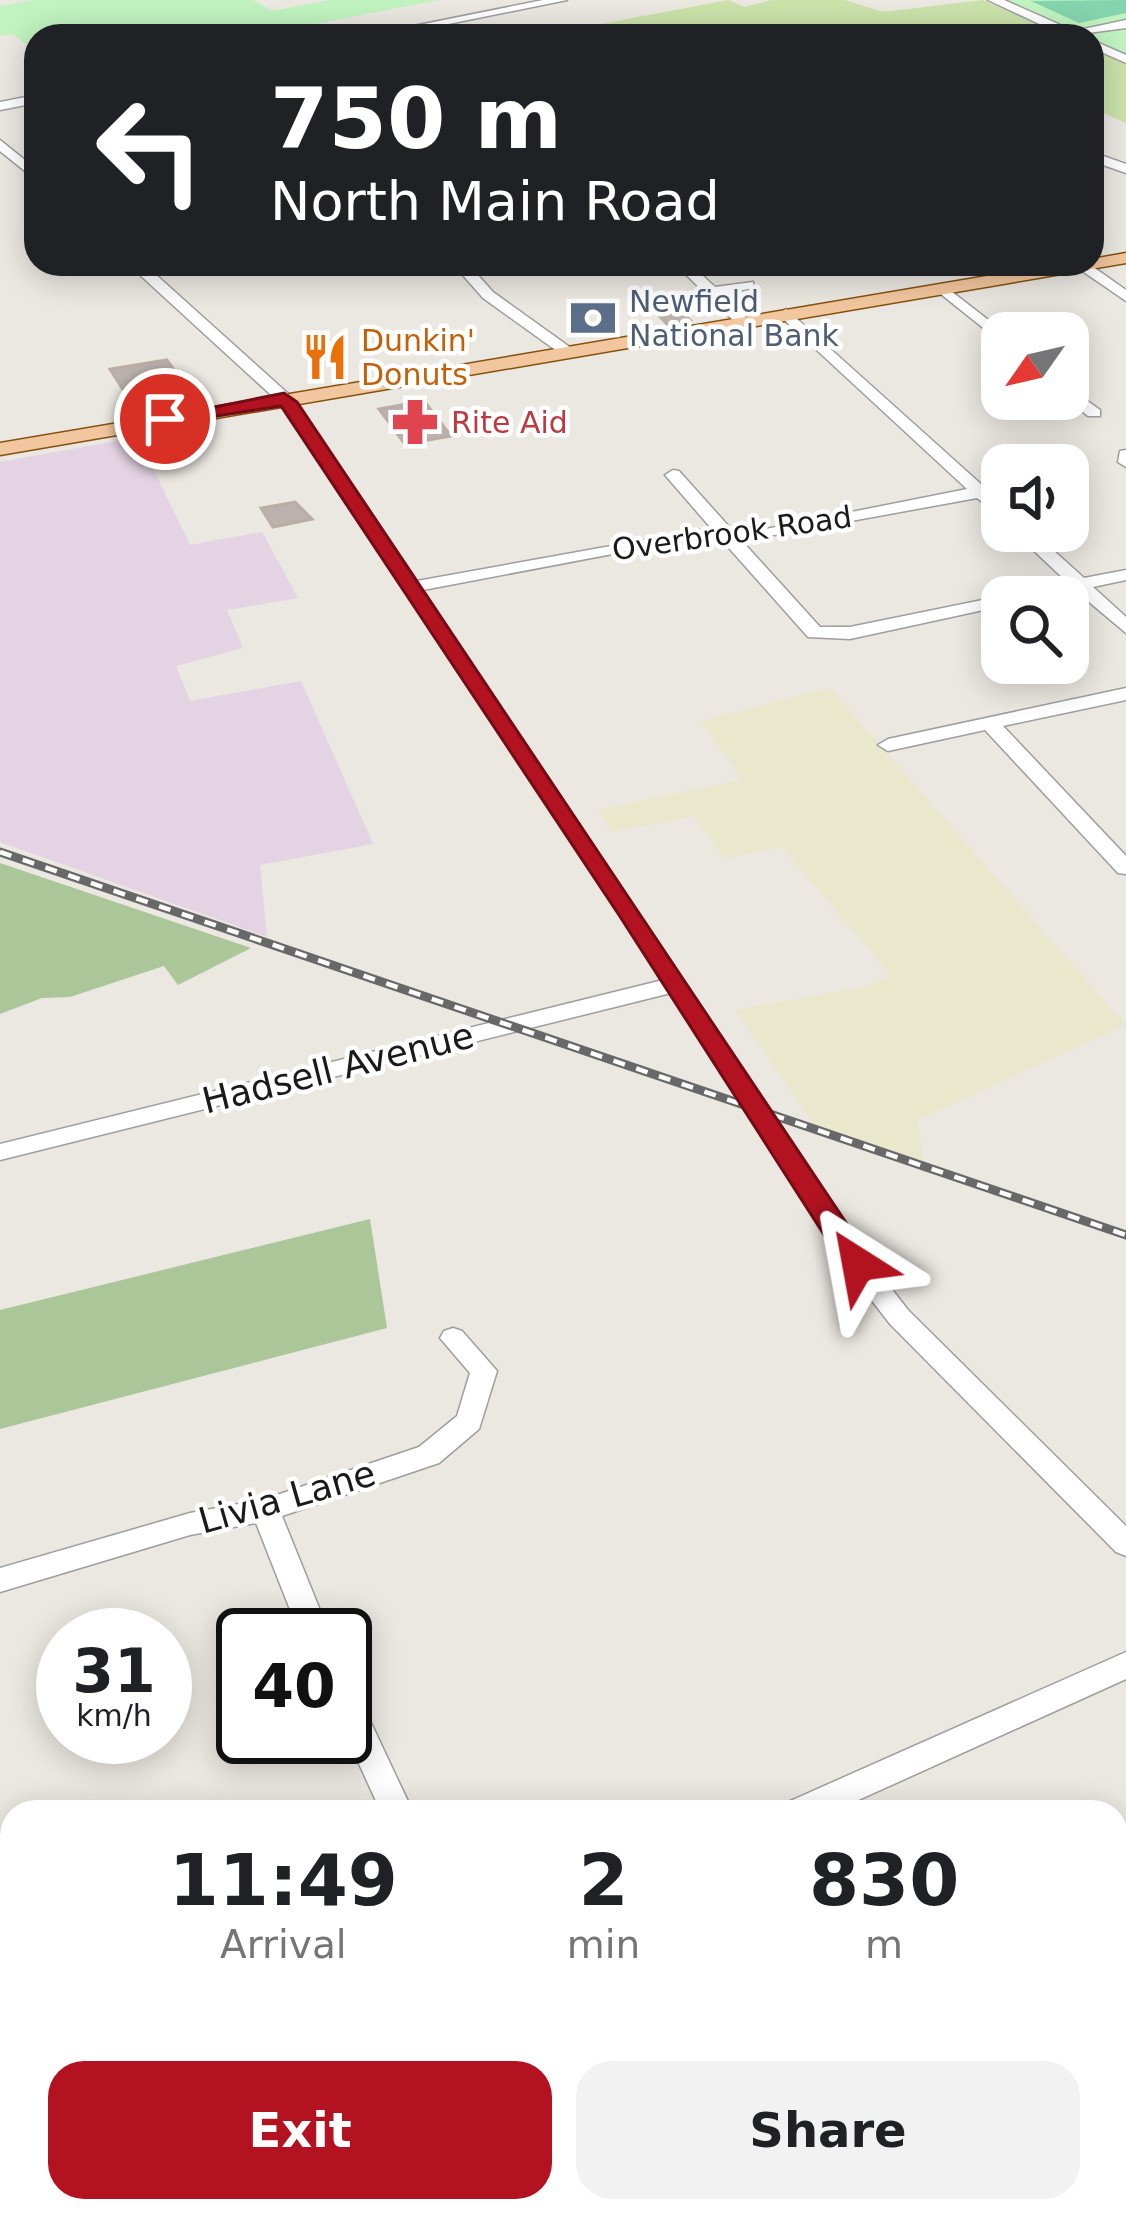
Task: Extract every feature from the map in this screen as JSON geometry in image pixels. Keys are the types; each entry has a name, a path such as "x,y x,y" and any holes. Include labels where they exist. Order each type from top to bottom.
{"main road":[{"path":"0,449 1014,276"}],"street":[{"path":"434,24 561,0"},
{"path":"994,0 1049,24"},
{"path":"0,144 24,165"},
{"path":"149,276 284,398 677,984 852,1256 899,1316 1126,1544"},
{"path":"470,276 488,295 566,351"},
{"path":"695,276 742,322"},
{"path":"1100,276 1126,297"},
{"path":"706,286 741,280"},
{"path":"942,288 981,320"},
{"path":"786,314 980,492"},
{"path":"1089,409 1094,413"},
{"path":"673,475 815,633 832,635 981,605"},
{"name":"Overbrook Road","path":"413,587 702,532 751,537 980,492"},
{"path":"1045,552 1071,576"},
{"path":"1089,582 1126,575"},
{"path":"1089,592 1126,627"},
{"path":"889,745 1126,694"},
{"path":"991,724 1126,868"},
{"name":"Hadsell Avenue","path":"0,1151 677,984"},
{"name":"Livia Lane","path":"0,1580 190,1524 265,1510 429,1455 469,1422 484,1371 453,1338"},
{"path":"265,1510 303,1608"},
{"path":"826,1800 1126,1666"},
{"path":"372,1758 391,1800"}],"shaded area":[{"path":"138,437 190,545 262,532 298,598 227,610 243,648 176,666 190,701 301,681 373,844 260,865 267,937 0,842 0,462"}],"green space":[{"path":"32,0 253,0 272,11 329,0 439,0 315,24 24,24 24,43 13,34 0,36 0,6"},
{"path":"728,0 745,7 771,0 845,0 883,12 983,0 1036,24 601,24"},
{"path":"1001,0 1126,0 1126,55 1104,45 1104,24 1056,24"},
{"path":"1126,0 1126,13 1079,23 1031,1"},
{"path":"1104,54 1126,64 1126,123 1104,113"},
{"path":"830,688 1126,1025 918,1120 923,1162 814,1125 735,1010 865,987 891,976 782,847 725,859 694,816 612,832 597,810 742,780 701,721"},
{"path":"0,863 251,948 178,985 164,966 0,1014"},
{"path":"370,1219 387,1328 0,1429 0,1310"}],"building":[{"path":"665,295 690,320 667,324 643,299"},
{"path":"167,360 186,387 128,397 110,369"},
{"name":"Rite Aid","path":"424,401 451,436 405,444 379,409"},
{"path":"295,502 312,519 273,527 261,508"}],"railway":[{"path":"0,852 1126,1235"}],"place":[{"name":"Newfield National Bank","path":"593,318"},
{"name":"Dunkin' Donuts","path":"325,357"},
{"name":"Rite Aid","path":"415,422"}],"route":[{"path":"165,419 284,398 288,402 632,915 858,1264"}]}
